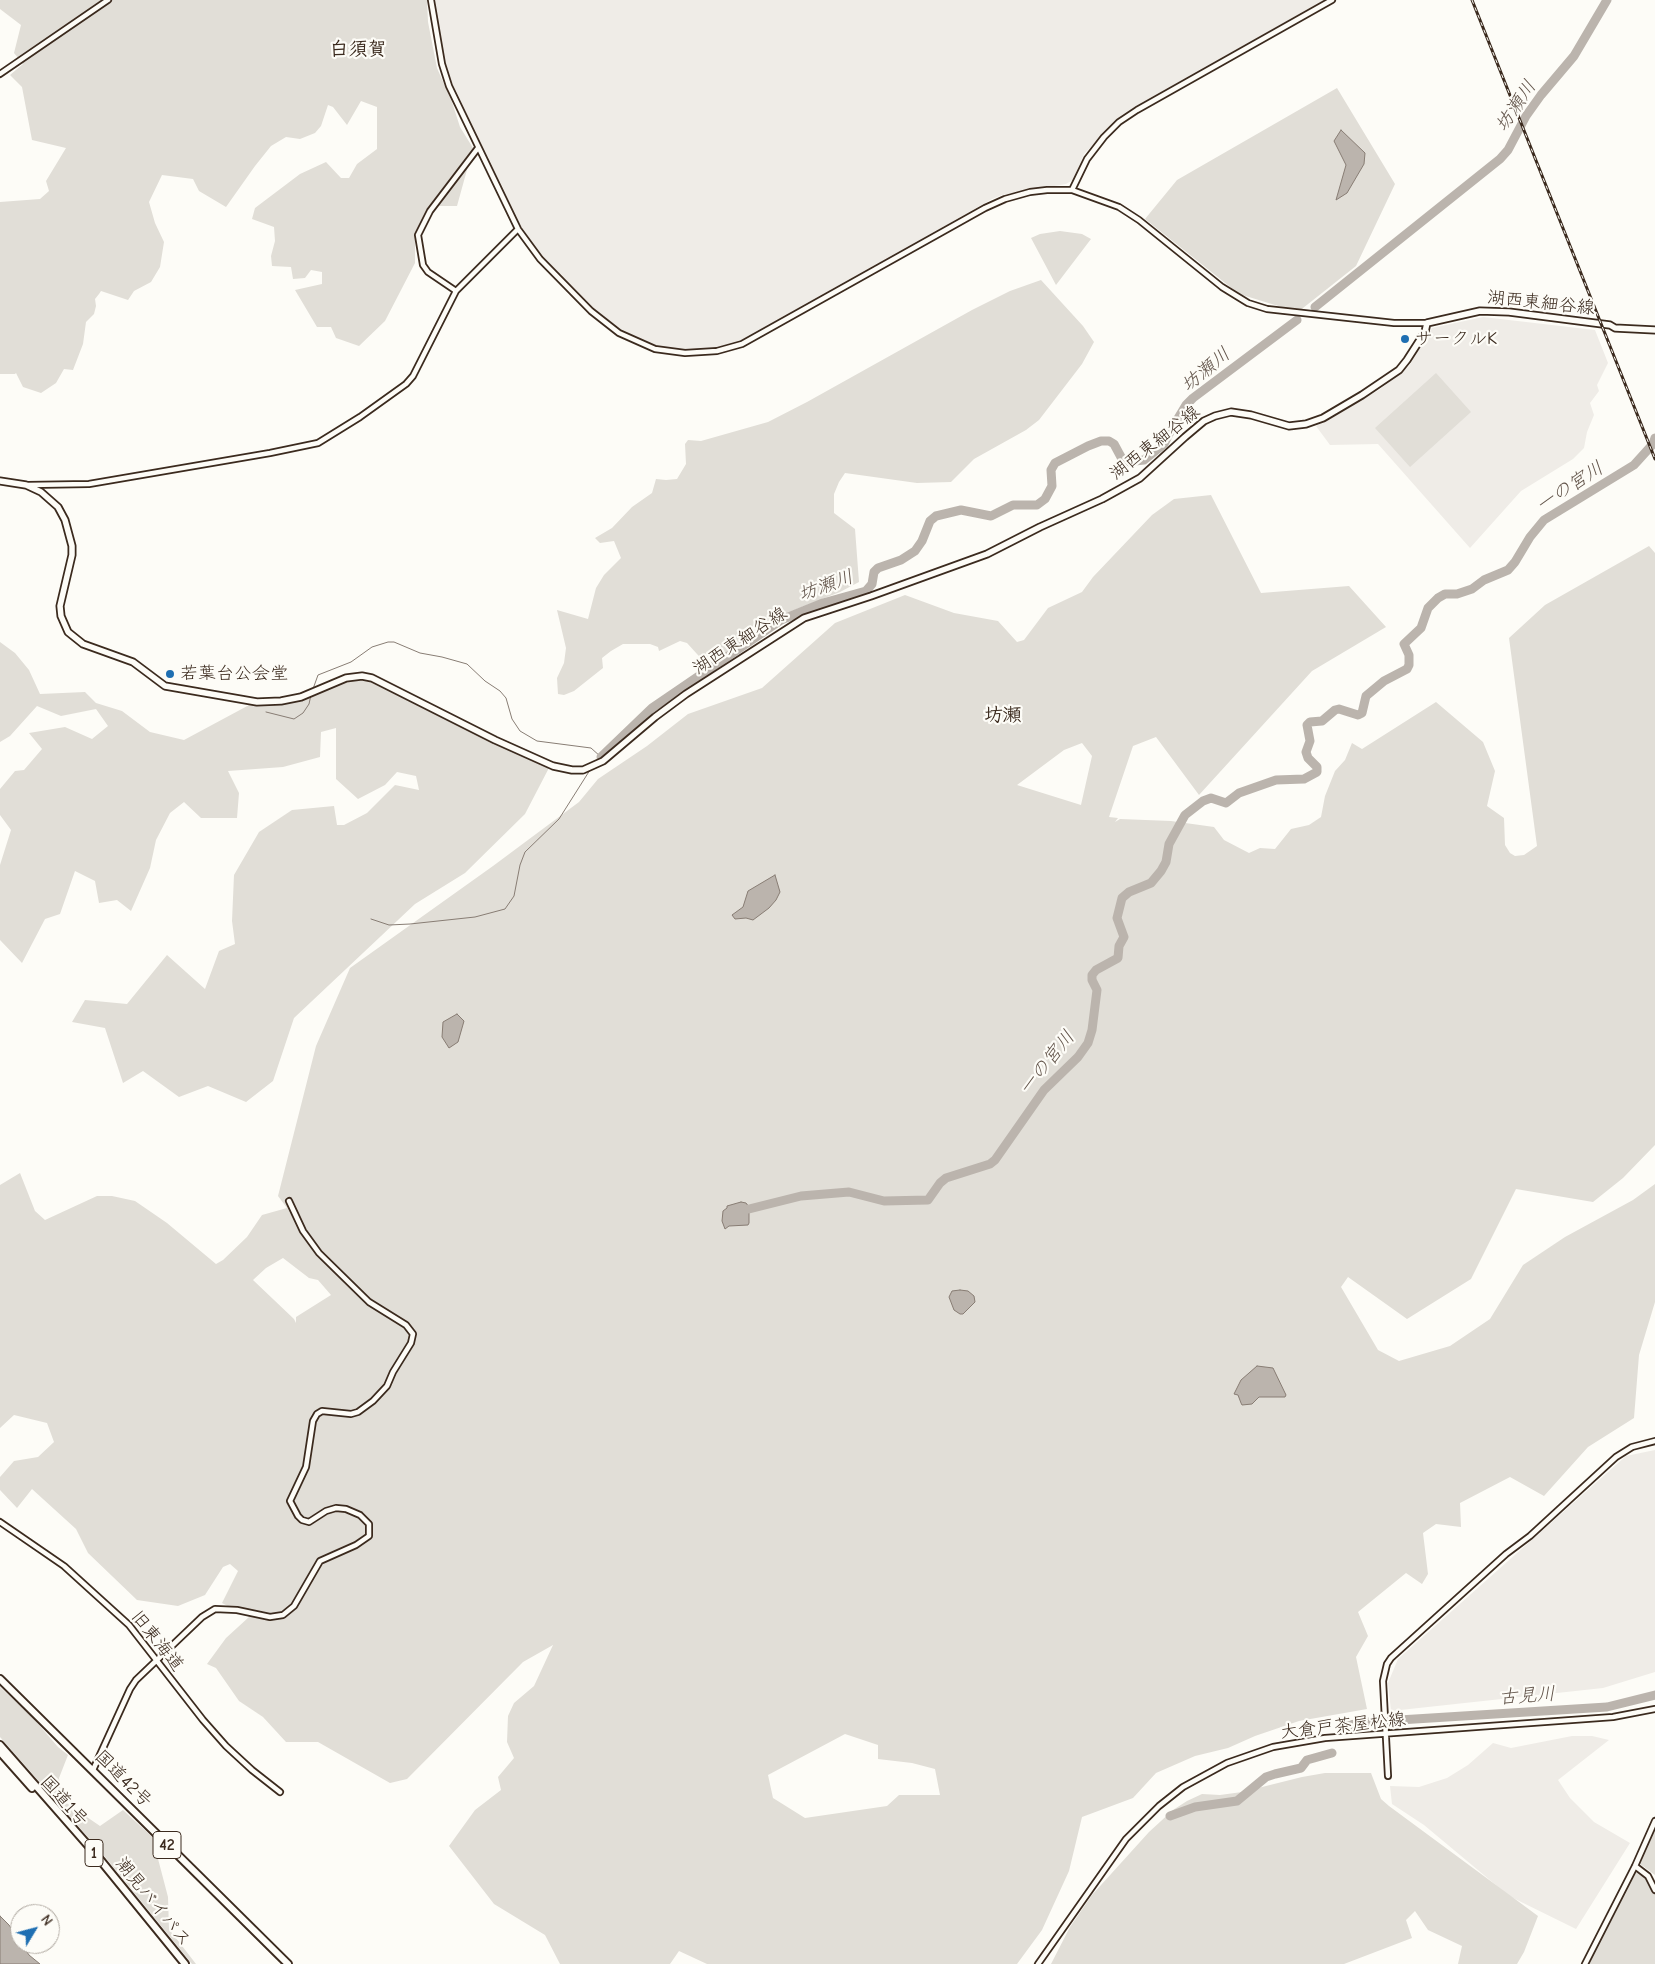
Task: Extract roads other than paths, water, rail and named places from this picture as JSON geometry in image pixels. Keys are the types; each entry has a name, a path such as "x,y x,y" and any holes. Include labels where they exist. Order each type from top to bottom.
{"highway":[{"name":"国道42号","path":"0,1679 288,1964"},
{"name":"潮見バイパス","path":"0,1745 93,1851 183,1964"},
{"name":"国道1号","path":"0,1752 98,1862 183,1964"}],"main road":[{"name":"湖西東細谷線","path":"0,481 26,485 41,492 58,507 65,520 72,546 72,555 62,598 61,616 68,632 83,644 133,662 165,686 257,702 281,701 300,697 346,678 362,676 372,678 495,740 553,766 583,770 603,761 686,694 804,618 987,554 1047,524 1102,500 1140,478 1204,421 1214,416 1231,412 1251,415 1289,426 1306,424 1323,418 1399,370 1425,332 1428,323 1480,311 1509,312 1610,325 1615,328 1655,330"}],"street":[{"path":"0,74 108,0"},
{"path":"431,0 442,64 449,86 518,228 540,259 591,311 618,333 656,349 685,353 717,351 742,344 985,208 1005,199 1030,192 1072,190 1119,207 1139,220 1222,287 1248,303 1267,309 1394,324 1428,323"},
{"path":"1072,190 1087,159 1104,137 1119,122 1332,0"},
{"path":"456,292 428,272 423,265 418,235 430,211 478,148"},
{"path":"26,485 88,484 318,443 360,417 406,384 413,376 456,292 518,228"},
{"path":"93,1770 130,1689 136,1680 202,1617 215,1609 237,1610 270,1617 288,1612 303,1591 320,1561 356,1545 369,1536 369,1524 360,1515 346,1509 336,1508 326,1511 309,1522 302,1520 298,1516 290,1501 306,1467 313,1421 317,1414 322,1411 351,1414 358,1412 374,1401 387,1386 393,1372 411,1343 412,1334 406,1325 369,1302 319,1253 303,1231 289,1201"},
{"path":"1388,1776 1383,1681 1387,1664 1398,1651 1506,1554 1530,1536 1616,1457 1632,1447 1655,1441"},
{"name":"旧東海道","path":"0,1522 64,1566 129,1625 203,1720 226,1746 280,1792"},
{"name":"大倉戸茶屋松線","path":"1038,1964 1126,1839 1159,1806 1183,1788 1226,1763 1273,1747 1325,1738 1612,1717 1655,1709"},
{"path":"1585,1964 1636,1866 1655,1821"},
{"path":"1636,1866 1648,1876 1655,1890"}],"waterway":[{"name":"坊瀬川","path":"1315,307 1500,159 1508,150 1526,116 1541,95 1574,56 1607,0"},
{"name":"坊瀬川","path":"601,757 652,708 781,620 823,603 866,591 872,584 874,572 878,568 901,560 915,551 922,541 930,521 936,516 961,510 991,516 1013,505 1037,505 1045,499 1052,486 1051,470 1055,463 1101,441 1109,441 1114,444 1126,462 1144,460 1164,444 1186,405 1193,398 1297,320"},
{"name":"一の宮川","path":"749,1209 801,1196 849,1192 884,1201 928,1200 946,1178 990,1164 995,1160 1044,1090 1078,1057 1088,1043 1092,1030 1097,990 1092,980 1092,975 1096,970 1118,958 1119,946 1124,937 1117,918 1122,898 1129,892 1151,883 1161,871 1166,862 1169,844 1185,815 1203,801 1211,798 1226,803 1239,793 1276,780 1304,779 1317,772 1317,767 1308,758 1306,752 1310,741 1307,725 1310,722 1322,721 1339,709 1358,715 1362,713 1366,696 1384,681 1407,669 1409,655 1404,644 1421,628 1428,608 1438,598 1445,594 1457,594 1472,589 1484,580 1508,570 1544,520 1634,465 1653,444 1655,438"},
{"path":"313,689 318,675 351,662 372,647 394,642 420,653 467,664 506,698 512,719 520,731 537,741 591,748 601,757 597,761"},
{"path":"266,712 294,719 303,713 309,704 311,695"},
{"path":"371,919 389,925 410,924 475,917 505,909 514,896 520,865 525,852 559,819 590,770"},
{"name":"古見川","path":"1399,1720 1607,1707 1655,1695"},
{"name":"古見川","path":"1349,1725 1370,1722"},
{"name":"古見川","path":"1170,1816 1195,1807 1237,1801 1266,1777 1301,1768 1307,1760 1332,1753"}],"railway":[{"path":"1472,0 1655,459"}],"place":[{"name":"サークルK","path":"1405,339"},
{"name":"若葉台公会堂","path":"170,674"}],"district":[{"name":"白須賀","path":"358,50"},
{"name":"坊瀬","path":"1003,716"}]}
